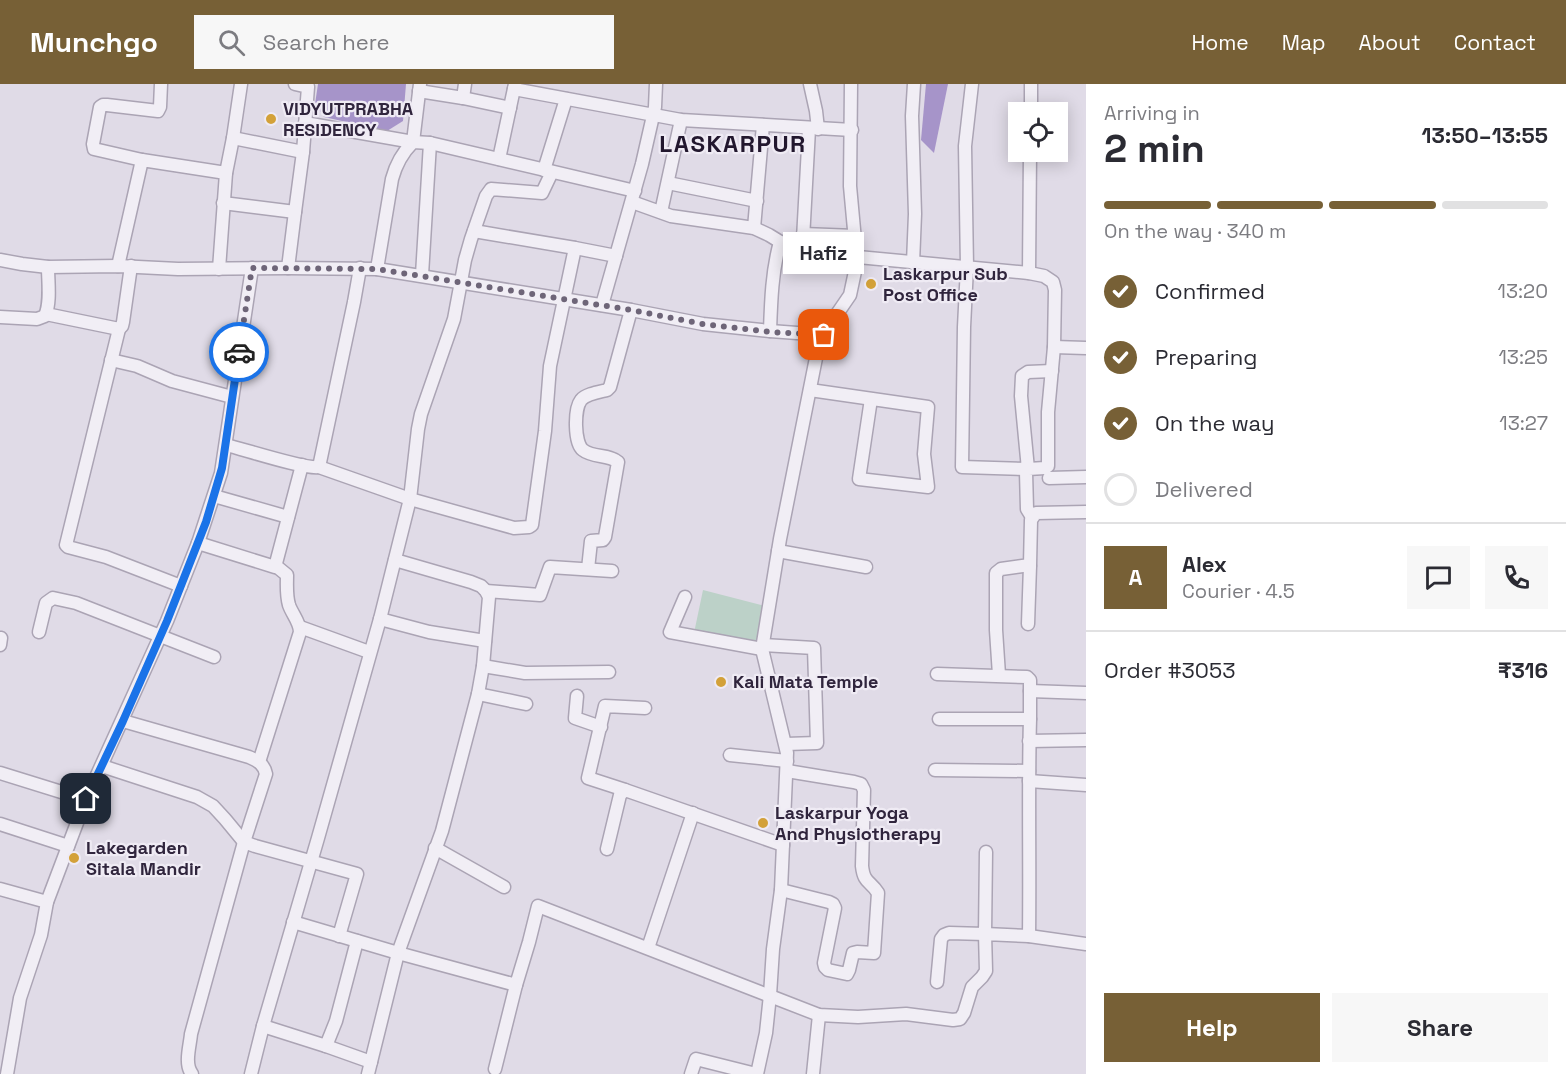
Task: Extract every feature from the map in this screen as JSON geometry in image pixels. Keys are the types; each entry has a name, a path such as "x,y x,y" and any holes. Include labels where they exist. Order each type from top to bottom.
{"street":[{"path":"161,84 158,111 108,105 100,107 94,149 142,160 226,173"},
{"path":"219,269 226,173 241,84"},
{"path":"288,268 303,152 308,85 295,84"},
{"path":"463,98 465,84"},
{"path":"602,305 633,196 653,114 656,84"},
{"path":"305,123 430,143 499,159 633,196 671,216 754,228 780,242 801,242 816,111 810,84"},
{"path":"691,1074 696,1059 757,1074 766,1033 773,949 781,890 787,766 786,744 763,647 778,551 816,358 824,335 850,295 858,257 850,186 851,84"},
{"path":"913,263 915,214 912,116 914,84"},
{"path":"858,257 913,263 967,267 1029,273 1044,276 1053,282 1055,290 1054,347 1047,412 1048,466 1028,469 962,467 963,327 967,267 965,146 972,84"},
{"path":"1031,84 1031,102"},
{"path":"499,159 514,87 681,120 852,130"},
{"path":"377,269 395,167 413,142 419,88 510,108"},
{"path":"251,1074 380,619 410,499 420,421 456,312 465,260 474,231 486,196 491,189 542,193 566,99"},
{"path":"661,212 681,120"},
{"path":"754,228 763,125"},
{"path":"233,138 303,152"},
{"path":"422,275 430,143"},
{"path":"117,266 142,160"},
{"path":"1029,273 1030,162"},
{"path":"668,183 757,201"},
{"path":"223,203 295,212"},
{"path":"474,231 616,256"},
{"path":"803,234 855,236"},
{"path":"770,332 772,291 780,242"},
{"path":"226,445 302,465 319,467 410,499 514,528 530,527 545,431 550,366 575,248"},
{"path":"0,260 48,267 377,269 461,281 703,324 770,332 824,335"},
{"path":"131,266 123,322 111,360 66,545 106,557 181,586"},
{"path":"0,317 37,319 46,314 48,267"},
{"path":"7,1074 20,998 41,935 47,902 86,798 123,721 181,586 214,496 226,445 252,268"},
{"path":"319,467 360,268"},
{"path":"588,569 591,542 603,540 605,537 618,462 581,449 576,435 578,409 583,398 610,387 631,310"},
{"path":"46,314 119,330"},
{"path":"1054,347 1086,348"},
{"path":"111,360 137,366 172,381 232,397"},
{"path":"1028,624 1032,517 1027,509 1026,475 1028,469 1021,396 1022,376 1028,372 1052,372"},
{"path":"810,390 928,407 924,454 928,487 860,479 871,399"},
{"path":"276,566 302,465"},
{"path":"1049,478 1086,477"},
{"path":"214,496 288,517"},
{"path":"1032,517 1038,513 1086,512"},
{"path":"198,543 276,566 287,575 288,604 300,627 259,762"},
{"path":"778,551 866,567"},
{"path":"263,1026 326,1046 369,1068 398,953 442,831 478,694 483,666 489,597 481,586 471,582 395,560"},
{"path":"999,675 995,574 1001,569 1030,566"},
{"path":"486,591 540,595 550,567 612,571"},
{"path":"685,597 670,632 763,647 814,648 817,743 786,744"},
{"path":"39,632 46,603 53,598 76,603 214,657"},
{"path":"380,619 429,632 485,642"},
{"path":"300,627 369,652"},
{"path":"483,666 525,672 609,672"},
{"path":"937,674 999,675 1027,677 1030,680 1029,936"},
{"path":"1030,691 1086,693"},
{"path":"478,694 526,704"},
{"path":"577,696 575,718 601,727"},
{"path":"645,708 605,706 588,778 783,845"},
{"path":"939,719 1030,719"},
{"path":"123,721 249,757 265,768 266,774 244,842 191,1034 188,1064 192,1074"},
{"path":"1029,741 1086,740"},
{"path":"730,755 854,782 861,784 864,790 863,877 878,893 874,953 853,953 847,974 828,970 824,963 835,908 833,904 781,890"},
{"path":"102,766 197,797 213,806 244,842 357,874 339,936"},
{"path":"935,770 1029,776 1086,785"},
{"path":"0,773 86,798"},
{"path":"607,849 620,795 625,790"},
{"path":"648,948 693,813"},
{"path":"0,824 68,846"},
{"path":"435,848 504,887"},
{"path":"495,1069 538,906 819,1015 858,1017 906,1014 960,1019 972,987 986,971 986,852"},
{"path":"0,888 47,902"},
{"path":"293,922 516,985"},
{"path":"937,982 941,939 949,933 1029,936 1086,944"},
{"path":"326,1046 336,1021 357,941"},
{"path":"813,1074 819,1015"}],"green space":[{"path":"703,590 765,606 758,644 694,633"}],"shaded area":[{"path":"318,84 406,84 403,121 387,131 324,117 315,104"},
{"path":"926,84 948,84 934,153 921,140"}],"way so far":[{"path":"239,352 252,268 377,269 461,281 703,324 770,332 824,335"}],"place":[{"name":"VIDYUTPRABHA RESIDENCY","path":"271,119"},
{"name":"Laskarpur Sub Post Office","path":"871,284"},
{"name":"Hafiz","path":"824,335"},
{"name":"Kali Mata Temple","path":"721,682"},
{"name":"Laskarpur Yoga And Physiotherapy","path":"763,823"},
{"name":"Lakegarden Sitala Mandir","path":"74,858"}],"district":[{"name":"LASKARPUR","path":"733,144"}],"route":[{"path":"86,799 167,621 206,522 222,468 239,352"}]}
